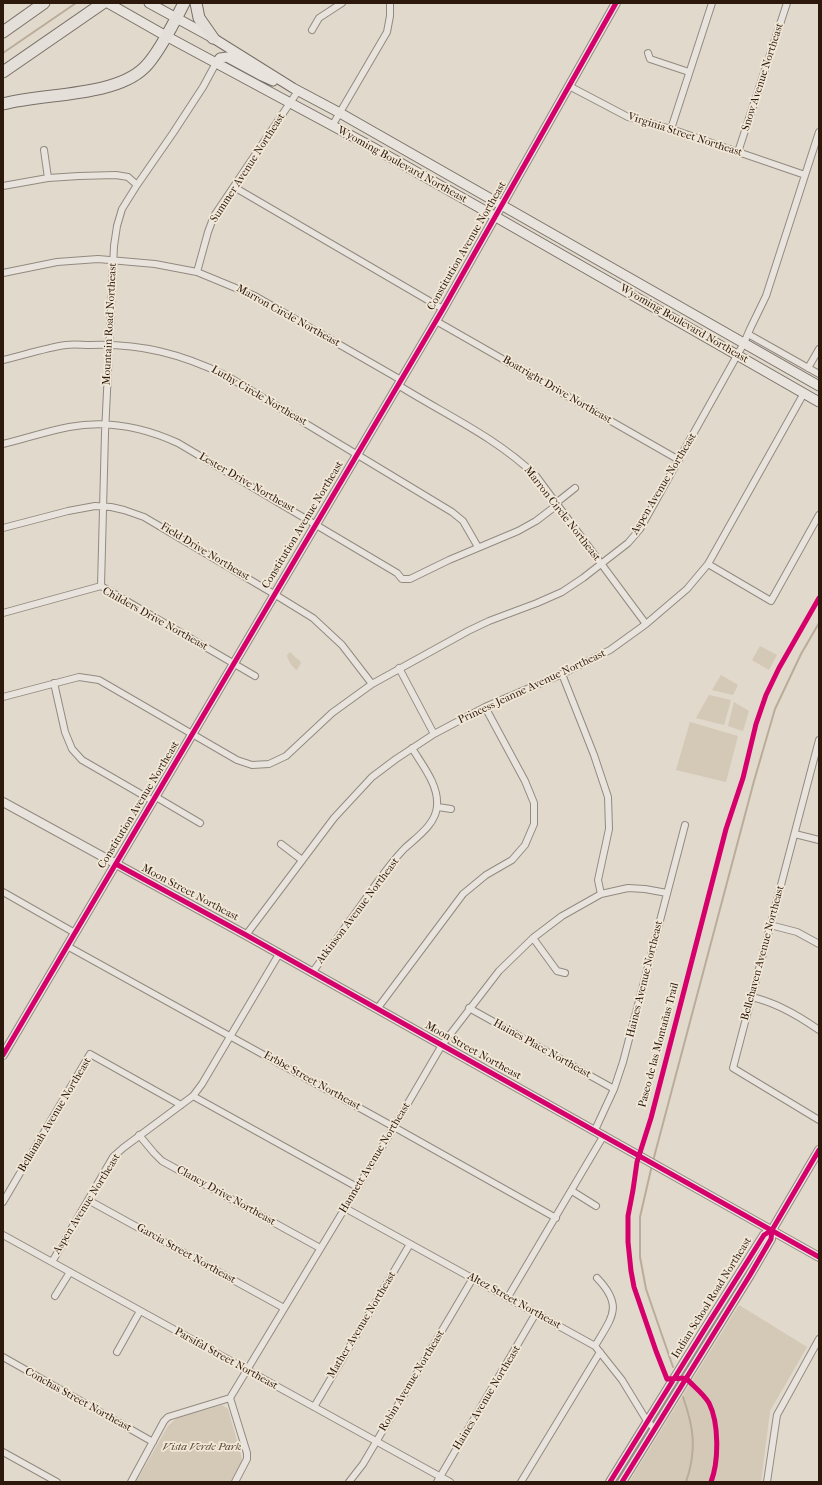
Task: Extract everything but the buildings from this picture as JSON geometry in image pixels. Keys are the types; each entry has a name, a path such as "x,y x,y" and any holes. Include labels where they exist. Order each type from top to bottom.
{"highway":[{"path":"3,32 44,3"},
{"path":"3,72 103,3"},
{"path":"3,104 106,87 128,80 145,68 159,49 184,3"},
{"path":"196,3 199,18 213,38"}],"main road":[{"name":"Wyoming Boulevard Northeast","path":"108,3 496,217 819,402"},
{"name":"Wyoming Boulevard Northeast","path":"149,3 213,38 295,90 340,113 819,386"},
{"path":"216,63 220,58 227,57 262,76 295,90"}],"street":[{"path":"312,30 319,18 342,3"},
{"path":"332,126 387,32 390,16 390,3"},
{"name":"Constitution Avenue Northeast","path":"3,1055 436,321 616,3"},
{"path":"671,129 712,3"},
{"name":"Snow Avenue Northeast","path":"738,152 787,3"},
{"path":"648,53 650,59 690,72"},
{"name":"Mountain Road Northeast","path":"101,586 102,506 113,259 116,226 122,209 173,134 203,87 216,63"},
{"name":"Virginia Street Northeast","path":"569,86 628,117 671,129 805,175"},
{"name":"Summer Avenue Northeast","path":"197,272 214,216 290,104 295,90"},
{"name":"Aspen Avenue Northeast","path":"3,697 79,677 99,680 237,760 252,765 269,764 286,756 332,713 372,684 399,668 489,621 562,592 628,543 640,529 738,355 766,296 819,132"},
{"path":"44,150 48,178"},
{"path":"3,186 48,178 116,175 128,177 137,185"},
{"path":"234,188 442,309"},
{"name":"Marron Circle Northeast","path":"3,273 56,262 113,259 155,264 197,272 255,296 399,383 500,446 522,462 536,476 646,624"},
{"name":"Boatright Drive Northeast","path":"436,321 679,460"},
{"path":"748,334 819,374"},
{"name":"Luthy Circle Northeast","path":"3,360 67,345 110,344 152,349 174,354 210,368 227,376 452,512 463,520 478,547"},
{"path":"808,368 819,349"},
{"name":"Princess Jeanne Avenue Northeast","path":"246,935 334,818 372,777 434,734 485,707 562,674 610,650 646,624 687,589 708,564 804,393"},
{"name":"Lester Drive Northeast","path":"3,444 68,427 106,425 121,426 149,432 178,442 397,573 402,579 410,579 478,547 518,531 536,521 575,488"},
{"name":"Field Drive Northeast","path":"3,528 79,509 102,506 124,510 144,517 313,618 342,645 372,684"},
{"path":"708,564 771,601 819,515"},
{"name":"Childers Drive Northeast","path":"3,613 101,586 255,676"},
{"path":"399,668 434,734"},
{"path":"562,674 594,755 608,797 608,829 598,880 601,894"},
{"path":"54,683 65,732 72,749 82,760 200,823"},
{"path":"377,1009 463,894 486,875 512,860 525,845 534,824 534,803 525,781 485,707"},
{"name":"Bellehaven Avenue Northeast","path":"819,740 733,1068 819,1120"},
{"path":"412,748 437,794 438,807 451,809"},
{"name":"Moon Street Northeast","path":"3,802 246,935 442,1046 660,1166 819,1257"},
{"name":"Atkinson Avenue Northeast","path":"312,973 382,876 404,849 425,830 438,807"},
{"name":"Haines Avenue Northeast","path":"595,1130 614,1089 623,1062 685,825"},
{"path":"795,834 819,840"},
{"path":"281,844 302,860"},
{"name":"Hannett Avenue Northeast","path":"230,1398 442,1046 499,971 533,938 562,916 601,894 628,888 667,893"},
{"path":"3,892 75,933"},
{"path":"770,925 797,932 819,944"},
{"path":"533,938 557,971 565,973"},
{"name":"Erbbe Street Northeast","path":"67,946 556,1218"},
{"path":"181,1105 193,1096 202,1084 279,954"},
{"path":"751,998 765,1000 778,1006 819,1030"},
{"name":"Haines Place Northeast","path":"470,1008 614,1089"},
{"name":"Bellamah Avenue Northeast","path":"3,1202 90,1054 181,1105"},
{"path":"193,1096 357,1187"},
{"name":"Aspen Avenue Northeast","path":"52,1262 113,1157 139,1135 181,1105"},
{"name":"Clancy Drive Northeast","path":"139,1135 162,1160 320,1248"},
{"path":"508,1297 604,1135"},
{"name":"Indian School Road Northeast","path":"610,1482 682,1362 720,1307 764,1235 772,1230 817,1160 819,1150"},
{"path":"572,1191 596,1206"},
{"name":"Garcia Street Northeast","path":"88,1200 284,1308"},
{"name":"Altez Street Northeast","path":"344,1208 595,1346 622,1380 647,1421 654,1428"},
{"name":"Indian School Road Northeast","path":"622,1482 750,1275 771,1239 772,1230"},
{"name":"Parsifal Street Northeast","path":"3,1235 314,1407 438,1479 450,1482"},
{"name":"Mather Avenue Northeast","path":"314,1407 410,1244"},
{"path":"55,1296 70,1272"},
{"name":"Robin Avenue Northeast","path":"349,1482 363,1464 473,1278"},
{"path":"595,1346 613,1316 614,1311 614,1306 607,1288 597,1278"},
{"path":"117,1352 140,1311"},
{"name":"Haines Avenue Northeast","path":"438,1479 536,1313"},
{"path":"767,1482 776,1415 819,1338"},
{"path":"521,1482 600,1352"},
{"name":"Conchas Street Northeast","path":"3,1357 153,1442"},
{"path":"131,1482 164,1421 168,1417 230,1398 247,1453 247,1459 235,1482"},
{"path":"3,1452 57,1482"}],"green space":[{"path":"760,646 777,655 769,670 752,660"},
{"path":"290,652 301,663 297,670 292,666 288,659 287,655"},
{"path":"721,675 738,685 733,695 712,690"},
{"path":"709,695 731,700 724,725 696,718"},
{"path":"734,702 749,711 743,731 728,726"},
{"path":"690,722 738,736 726,782 676,770"},
{"path":"739,1305 807,1347 770,1411 761,1482 629,1482"},
{"name":"Vista Verde Park","path":"222,1405 228,1409 242,1459 231,1482 136,1482 168,1426 177,1418"}],"waterway":[{"path":"3,53 76,3"},
{"path":"653,1161 754,781 775,709 801,654 819,623"},
{"path":"652,1165 640,1217 640,1257 646,1289 673,1367"},
{"path":"683,1397 690,1419 693,1439 692,1460 686,1482"}],"cycle path":[{"path":"3,1055 443,309 616,3"},
{"name":"Paseo de las Montañas Trail","path":"711,1482 717,1453 715,1421 712,1411 707,1399 686,1378 667,1379 634,1287 628,1242 628,1216 637,1162 651,1118 726,829 743,778 756,724 766,695 779,668 819,598"},
{"path":"116,864 246,935 819,1257"},
{"path":"622,1482 750,1275 771,1239 772,1230 819,1150"},
{"path":"610,1482 764,1235 772,1230"}]}
